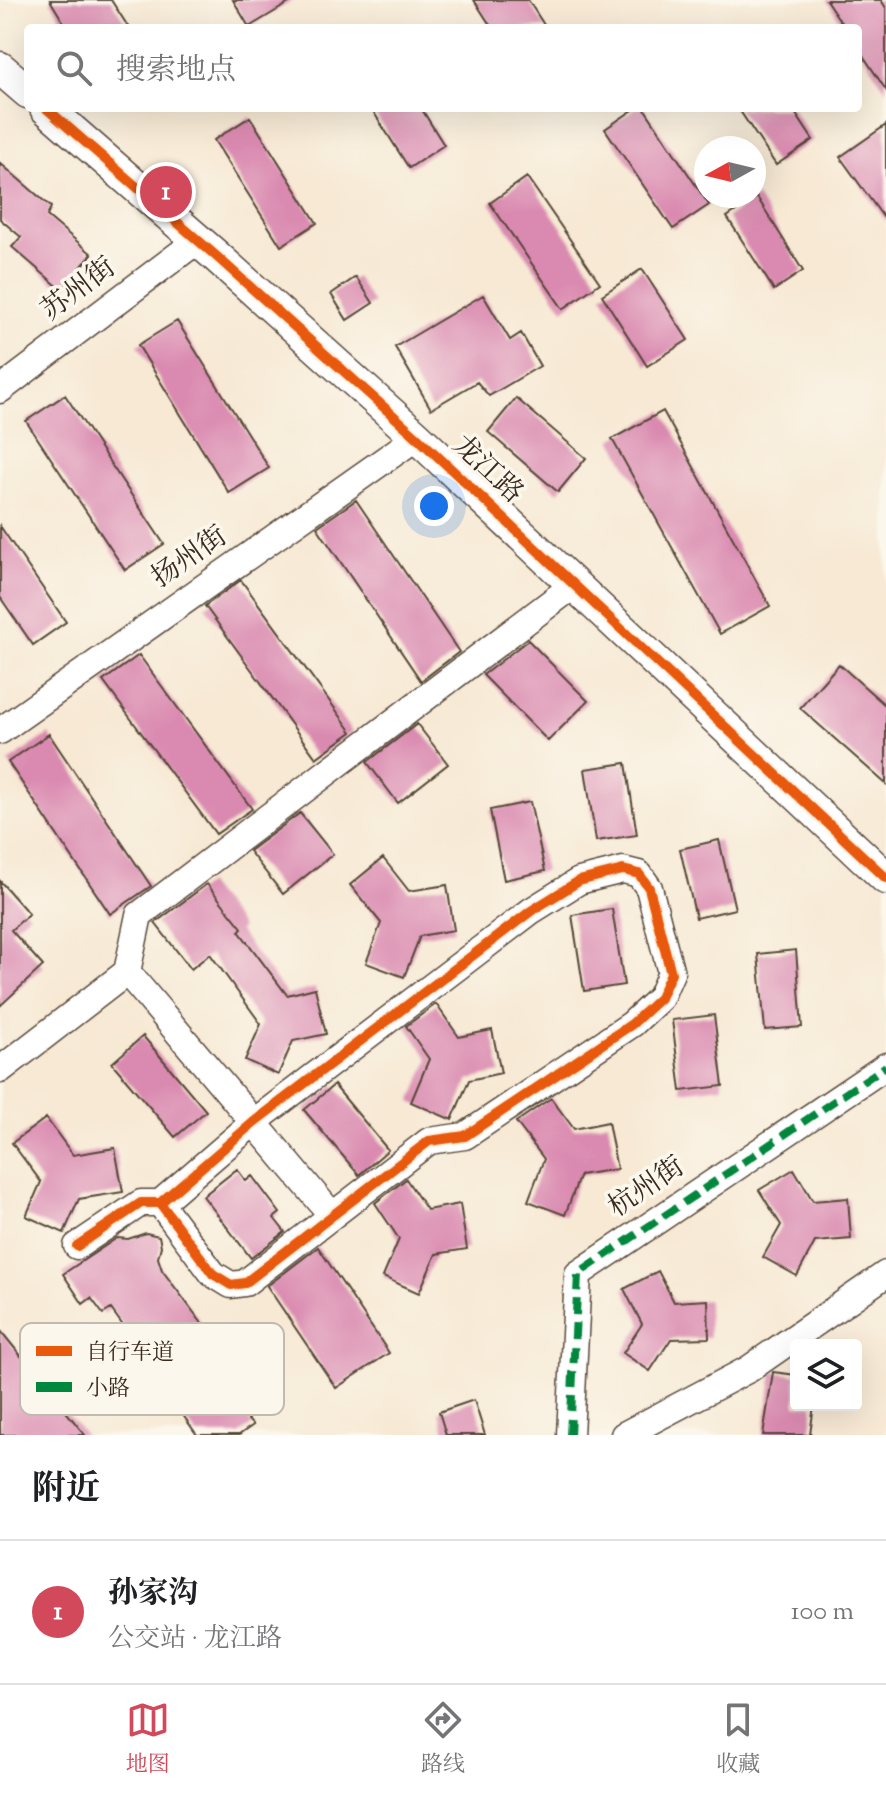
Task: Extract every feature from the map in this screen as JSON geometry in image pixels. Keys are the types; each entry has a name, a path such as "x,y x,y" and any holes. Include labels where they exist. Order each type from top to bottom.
{"street":[{"path":"0,68 24,89"},
{"name":"龙江路","path":"51,112 417,437 886,878"},
{"name":"苏州街","path":"0,390 198,240"},
{"name":"扬州街","path":"0,731 417,437"},
{"path":"0,1070 127,972 139,915 574,585"},
{"path":"77,1246 141,1203 160,1203 254,1122 531,911 579,881 623,870 639,874 649,888 671,973 660,998 632,1024 465,1136 429,1141 245,1283 231,1285 213,1274 160,1203"},
{"path":"127,972 331,1214"},
{"name":"杭州街","path":"570,1435 578,1274 886,1066"},
{"path":"624,1435 749,1369 886,1274"}],"building":[{"path":"50,0 111,0 126,24 65,24"},
{"path":"233,0 294,0 254,24 247,24"},
{"path":"474,0 528,0 543,24 489,24"},
{"path":"826,0 881,0 886,8 886,90 862,54 862,24 842,24"},
{"path":"374,112 423,112 444,145 409,168"},
{"path":"630,112 647,112 694,183 694,208 704,208 673,229 605,129"},
{"path":"741,112 795,112 813,140 776,165 766,150 766,136 757,136"},
{"path":"250,117 317,223 281,246 214,140"},
{"path":"886,125 886,221 840,157"},
{"path":"0,163 51,207 47,216 92,254 62,290 12,247 21,237 0,219"},
{"path":"527,177 600,283 563,309 490,203"},
{"path":"740,208 764,208 803,271 774,290 727,217"},
{"path":"642,269 688,340 647,366 602,295"},
{"path":"356,277 373,303 347,320 331,294"},
{"path":"483,295 510,340 521,333 540,366 489,396 477,382 431,409 395,347"},
{"path":"177,321 269,468 229,493 138,345"},
{"path":"65,395 164,544 125,570 26,421"},
{"path":"516,398 586,458 558,492 488,432"},
{"path":"663,411 770,606 720,634 612,439"},
{"path":"356,500 459,652 421,681 317,527"},
{"path":"0,526 66,622 33,645 0,597"},
{"path":"241,580 352,732 316,758 205,606"},
{"path":"528,640 588,701 548,741 483,675"},
{"path":"139,655 252,809 216,834 103,681"},
{"path":"839,664 886,706 886,784 800,708"},
{"path":"417,724 448,764 398,803 367,762"},
{"path":"49,734 151,886 110,914 8,762"},
{"path":"626,763 637,835 596,841 585,769"},
{"path":"530,802 545,871 504,880 490,810"},
{"path":"300,813 333,854 283,894 249,851"},
{"path":"719,840 735,909 696,918 680,849"},
{"path":"383,858 409,891 447,885 454,930 420,936 404,977 366,963 381,923 350,885"},
{"path":"0,881 29,914 11,930 43,966 0,1006"},
{"path":"207,884 242,928 239,931 287,995 315,988 326,1034 293,1041 278,1075 245,1060 261,1024 210,954 191,969 155,923"},
{"path":"612,909 624,985 584,991 572,915"},
{"path":"796,950 802,1027 765,1030 758,954"},
{"path":"436,1004 459,1037 492,1030 501,1073 469,1080 452,1120 411,1102 429,1059 406,1026"},
{"path":"714,1015 723,1086 681,1091 672,1020"},
{"path":"143,1036 206,1111 175,1137 112,1063"},
{"path":"334,1085 388,1150 359,1175 304,1110"},
{"path":"551,1098 574,1129 608,1122 617,1169 580,1175 565,1215 528,1201 544,1159 516,1122"},
{"path":"46,1118 73,1155 115,1148 123,1192 79,1199 64,1233 26,1216 41,1182 12,1143"},
{"path":"237,1169 246,1181 252,1176 280,1213 274,1218 285,1232 251,1258 203,1196"},
{"path":"794,1169 813,1201 848,1198 851,1239 815,1242 797,1276 763,1257 781,1225 759,1190"},
{"path":"406,1179 427,1210 460,1204 467,1249 436,1254 419,1293 383,1277 399,1239 375,1203"},
{"path":"146,1233 159,1236 161,1246 158,1258 162,1270 202,1323 121,1323 111,1309 103,1314 91,1298 83,1304 63,1274 117,1238 128,1239"},
{"path":"318,1247 389,1353 336,1388 267,1286"},
{"path":"658,1271 674,1302 708,1300 709,1338 671,1339 650,1371 623,1353 642,1324 624,1289"},
{"path":"0,1330 20,1355 20,1415 69,1415 85,1435 0,1435"},
{"path":"773,1372 790,1374 790,1411 813,1411 810,1435 763,1435"},
{"path":"474,1400 485,1435 446,1435 439,1412"},
{"path":"183,1415 252,1415 247,1419 253,1425 239,1435 197,1435"}],"marked path":[{"path":"570,1435 578,1274 886,1066"}],"cycle path":[{"path":"51,112 417,437 886,878"},
{"path":"77,1246 141,1203 160,1203 254,1122 531,911 579,881 623,870 639,874 649,888 671,973 660,998 632,1024 465,1136 429,1141 245,1283 231,1285 213,1274 160,1203"}],"place":[{"name":"孙家沟","path":"166,192"}]}
